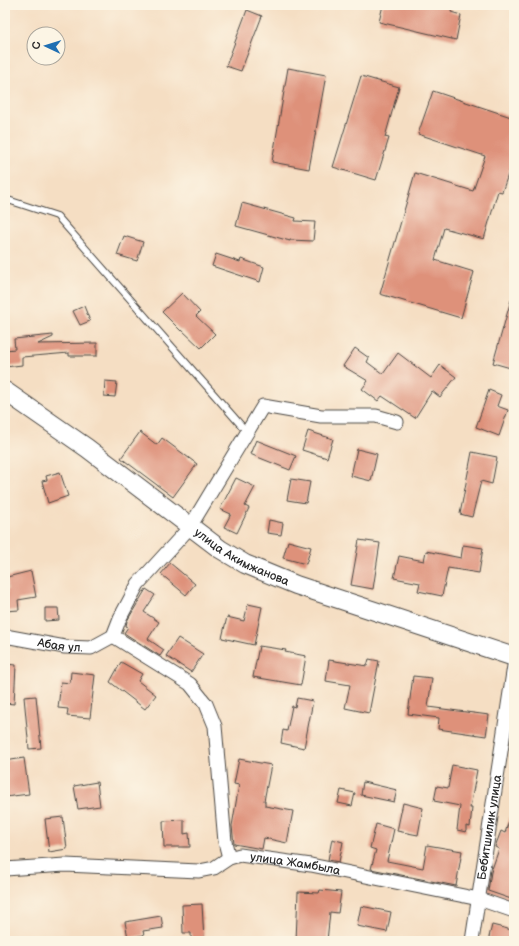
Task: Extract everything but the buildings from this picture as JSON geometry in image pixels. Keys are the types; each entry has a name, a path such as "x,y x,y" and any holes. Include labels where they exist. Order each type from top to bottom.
{"street":[{"name":"улица Акимжанова","path":"5,391 87,448 220,549 244,564 296,585 514,657"},
{"path":"228,858 225,842 215,726 206,704 190,684 113,636 120,618 138,584 190,527 263,406 321,416 376,416 397,422"},
{"name":"Абая ул.","path":"5,636 65,647 91,648 113,636"},
{"name":"Бебитшилик улица","path":"472,941 514,666"},
{"name":"улица Жамбыла","path":"5,869 64,865 199,871 214,868 228,858 240,855 311,865 479,899 514,911"}],"lane":[{"path":"5,199 57,216 247,432"}]}
